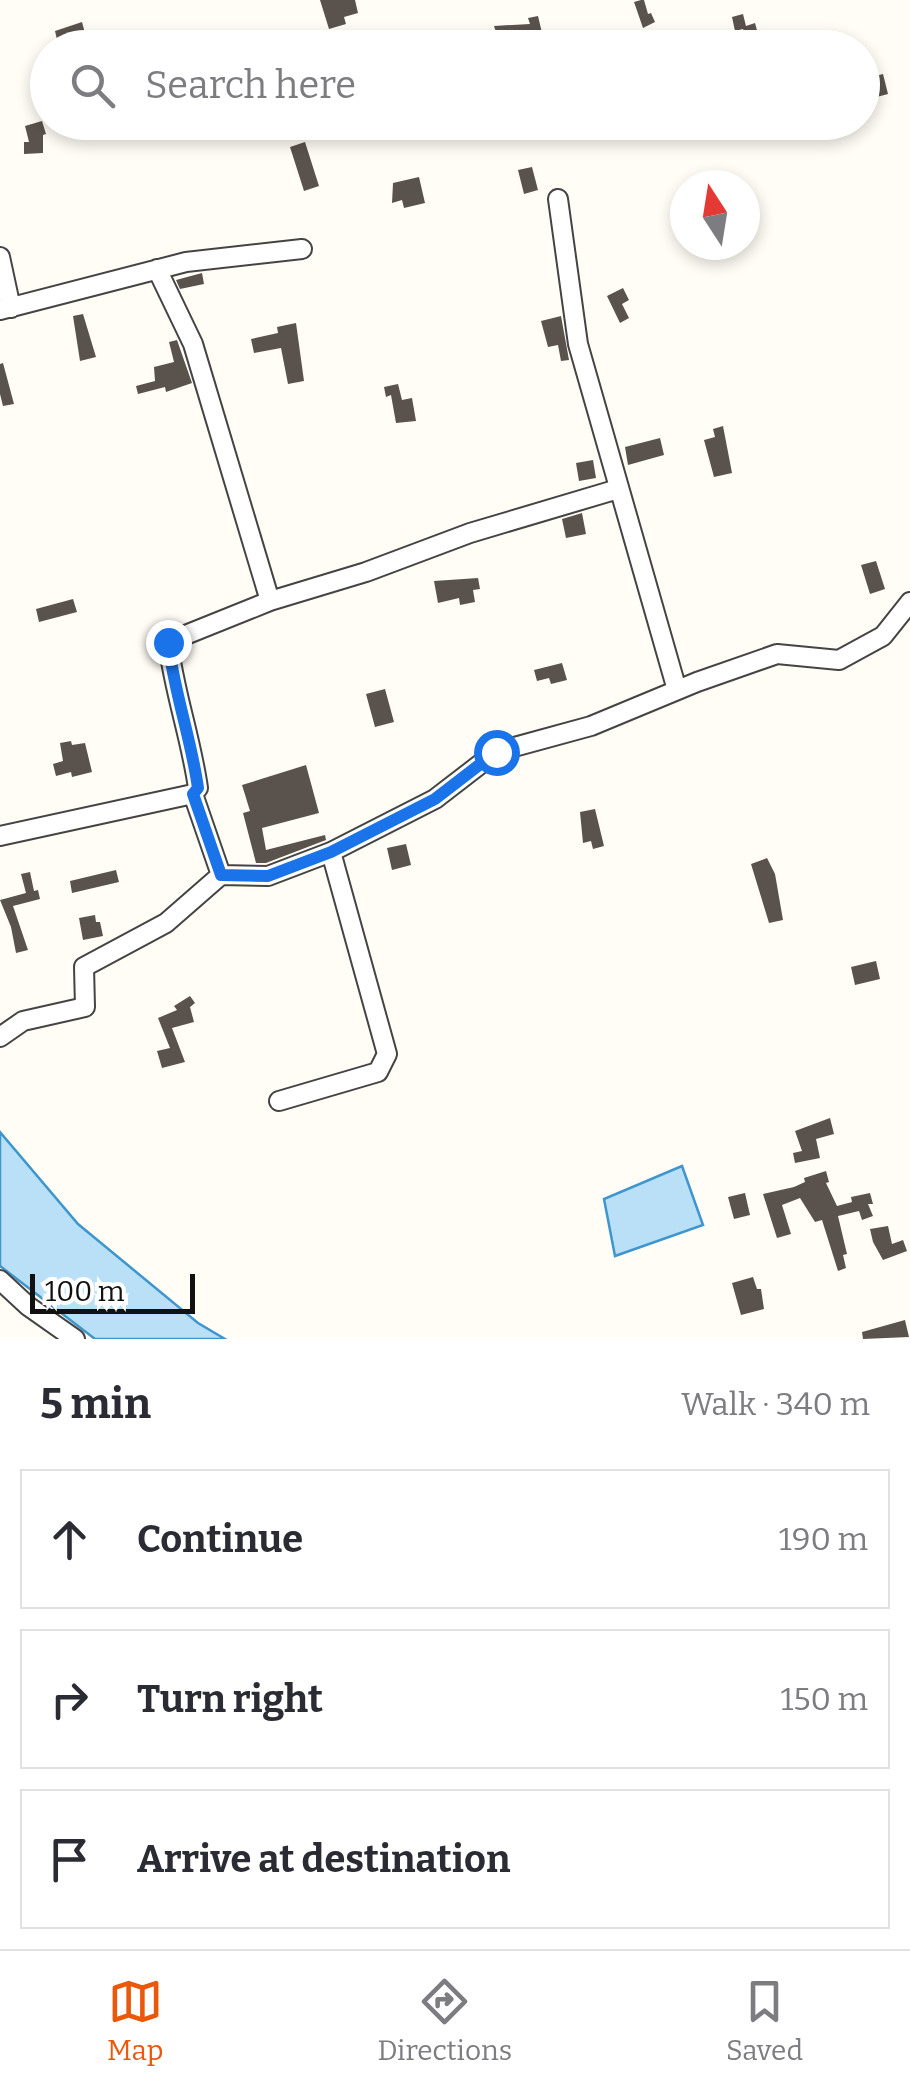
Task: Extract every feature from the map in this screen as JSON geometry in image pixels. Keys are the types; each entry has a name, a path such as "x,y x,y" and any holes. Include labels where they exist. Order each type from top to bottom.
{"street":[{"path":"558,199 578,344 677,690"},
{"path":"0,257 6,309 186,262 302,249"},
{"path":"157,269 193,344 270,601"},
{"path":"0,836 193,794 198,788 192,748 172,675 168,642 270,601 618,489"},
{"path":"0,1036 24,1020 86,1007 84,967 166,923 221,875 268,876 331,852 435,799 496,752 591,726 777,654 839,660 882,636 910,602"},
{"path":"193,794 221,875"},
{"path":"278,1101 378,1072 387,1054 331,852"},
{"path":"0,1280 28,1306 75,1339"}],"water":[{"path":"0,1132 78,1224 198,1323 225,1339 95,1339 0,1266"},
{"path":"682,1166 703,1225 615,1256 604,1199"}],"building":[{"path":"320,0 355,0 358,13 344,17 346,24 329,29"},
{"path":"644,0 655,22 643,28 634,2"},
{"path":"743,14 746,26 755,23 757,30 735,30 732,17"},
{"path":"538,16 541,30 495,30 494,26 530,24 528,18"},
{"path":"82,22 84,30 58,30"},
{"path":"883,74 888,94 880,96"},
{"path":"30,125 30,140 43,140 43,153 24,154 24,142 29,142 25,126"},
{"path":"305,142 319,186 304,191 290,147"},
{"path":"532,167 538,190 524,194 518,170"},
{"path":"419,177 425,203 404,208 402,200 392,203 393,183"},
{"path":"202,273 204,284 180,289 176,280"},
{"path":"623,288 629,300 622,304 629,318 620,323 607,296"},
{"path":"83,314 96,357 80,361 73,316"},
{"path":"561,316 569,360 561,361 558,345 548,347 541,321"},
{"path":"296,323 304,381 288,384 281,348 254,353 251,339 278,333 277,327"},
{"path":"177,340 192,383 166,392 165,387 138,394 136,386 155,381 154,367 174,362 169,342"},
{"path":"3,363 14,404 3,406 0,364"},
{"path":"398,384 402,400 412,398 416,421 396,423 391,395 386,397 384,387"},
{"path":"723,426 732,473 714,477 704,440 715,437 713,429"},
{"path":"660,438 664,455 628,465 625,447"},
{"path":"593,460 596,478 579,481 576,463"},
{"path":"582,513 586,534 566,538 562,519"},
{"path":"876,561 885,589 870,594 861,565"},
{"path":"478,578 480,589 473,590 475,602 460,605 459,598 438,603 434,581"},
{"path":"73,599 77,612 39,622 36,609"},
{"path":"562,663 567,680 551,684 549,678 537,681 534,670"},
{"path":"385,689 394,722 375,727 366,694"},
{"path":"71,741 72,745 85,743 92,772 56,776 53,764 63,761 60,743"},
{"path":"306,765 319,813 262,828 266,850 325,835 326,840 266,863 256,863 243,813 250,811 242,785"},
{"path":"595,809 604,846 593,849 591,841 583,843 580,812"},
{"path":"406,844 411,865 392,870 387,848"},
{"path":"767,858 775,874 783,920 769,923 751,864"},
{"path":"116,870 119,882 72,893 70,881"},
{"path":"30,872 40,899 13,906 28,950 16,953 0,900 26,893 21,874"},
{"path":"95,915 103,936 83,940 79,918"},
{"path":"876,961 880,979 855,985 851,967"},
{"path":"190,996 195,1003 190,1007 194,1022 172,1028 185,1062 162,1068 157,1051 170,1048 158,1018 177,1010 174,1006"},
{"path":"830,1118 834,1134 816,1139 820,1158 795,1163 793,1153 802,1151 795,1131"},
{"path":"826,1171 826,1183 837,1206 852,1202 851,1197 870,1193 873,1204 868,1204 873,1216 862,1220 859,1211 838,1216 847,1254 843,1255 846,1268 838,1271 822,1220 815,1222 800,1198 782,1205 791,1234 777,1238 763,1194 794,1187 805,1182 804,1178"},
{"path":"745,1193 750,1215 734,1219 728,1197"},
{"path":"888,1226 892,1244 903,1240 907,1251 883,1260 870,1229"},
{"path":"753,1277 757,1289 761,1289 764,1309 741,1315 732,1283"},
{"path":"905,1320 909,1337 863,1339 862,1332"}],"route":[{"path":"168,642 172,675 192,748 198,788 193,794 221,875 268,876 331,852 435,799 496,752"}]}
